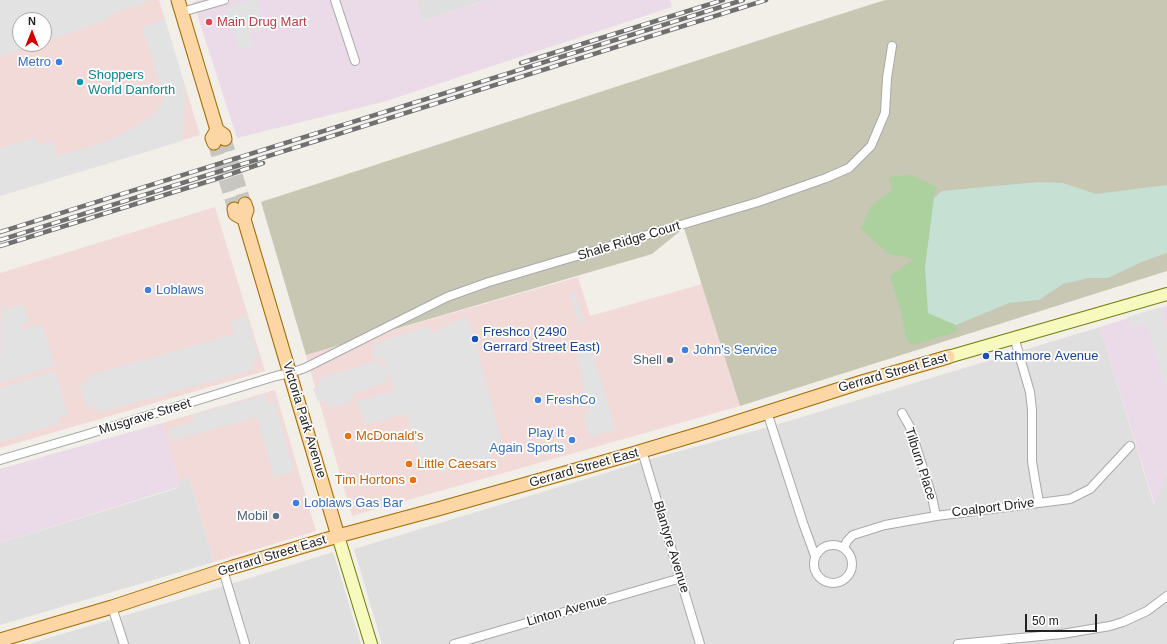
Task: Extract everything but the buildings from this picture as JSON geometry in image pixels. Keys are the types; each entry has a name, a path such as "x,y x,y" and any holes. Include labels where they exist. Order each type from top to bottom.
{"main road":[{"path":"180,6 218,137"},
{"name":"Victoria Park Avenue","path":"239,206 235,214 244,219 338,536"},
{"name":"Gerrard Street East","path":"0,640 112,607 223,570 338,536 642,451 862,382 948,357"}],"street":[{"path":"180,6 224,0"},
{"path":"335,0 355,62"},
{"name":"Shale Ridge Court","path":"290,373 305,368 447,297 489,282 758,202 826,178 849,168 871,146 885,113 887,78 892,46"},
{"name":"Gerrard Street East","path":"948,357 1167,294"},
{"path":"1014,337 1030,392 1032,410 1032,461 1040,502"},
{"name":"Musgrave Street","path":"0,460 290,373"},
{"path":"767,412 803,523 816,556"},
{"name":"Tilburn Place","path":"902,413 910,427 932,497 936,516"},
{"name":"Coalport Drive","path":"844,548 847,541 853,535 885,525 936,516 1070,499 1090,489 1130,446"},
{"name":"Blantyre Avenue","path":"642,451 700,644"},
{"name":"Victoria Park Avenue","path":"338,536 371,644"},
{"path":"831,545 844,548 851,558 852,564 848,576 837,582 825,582 816,573 814,568 816,556 819,550 825,546 831,545"},
{"path":"223,570 245,644"},
{"name":"Linton Avenue","path":"454,644 680,578"},
{"path":"958,644 1062,634 1110,626 1147,611 1167,596"},
{"path":"112,607 124,644"},
{"path":"0,640 1,644"}],"shaded area":[{"name":"Shoppers World Danforth","path":"0,0 159,0 200,135 0,196"},
{"path":"0,0 152,0 112,14 104,21 52,39 52,12 12,12 12,52 14,52 0,57"},
{"path":"198,0 416,0 422,21 487,0 670,0 672,7 383,102 237,138 193,2"},
{"path":"252,0 257,0 266,29 250,34 254,46 239,50 225,8"},
{"path":"416,0 487,0 422,21"},
{"path":"885,0 1167,0 1167,271 740,406 684,228 652,254 306,355 261,202"},
{"path":"165,19 186,90 182,141 0,196 0,148 36,137 38,145 53,141 58,156 115,138 156,113 164,97 142,27"},
{"path":"1038,182 1063,183 1096,194 1167,185 1167,253 1144,261 1108,278 1089,278 1063,284 1039,300 1009,303 956,325 928,313 925,267 934,198 942,191"},
{"path":"215,207 265,371 0,448 0,273"},
{"path":"578,277 590,316 702,284 740,406 352,516 306,355"},
{"path":"574,291 584,322 579,324 569,292"},
{"path":"1,301 4,310 23,304 29,322 21,325 22,330 42,324 55,366 0,383"},
{"path":"1167,306 1167,472 1155,506 1100,327"},
{"path":"1161,307 1167,327 1167,384 1164,385 1146,323 1131,327 1128,317"},
{"path":"247,316 259,359 253,361 255,369 98,413 96,407 87,409 80,384 88,382 87,376 235,334 231,321"},
{"path":"467,316 503,447 489,452 491,458 441,473 437,465 424,469 406,413 365,425 357,401 394,391 390,376 385,377 387,383 352,394 353,401 328,409 326,401 318,402 313,389 321,386 319,378 381,360 383,368 386,367 383,357 373,360 373,344 429,326 432,333"},
{"path":"1100,327 1154,505 1167,472 1167,644 382,644 354,549 658,457 772,426"},
{"path":"591,349 616,430 590,437 583,415 589,413 577,352"},
{"path":"55,371 68,414 59,417 60,423 0,442 0,388"},
{"path":"275,390 316,531 214,562 189,477 179,480 162,423"},
{"path":"266,395 268,404 275,402 294,472 274,478 257,417 171,441 168,429 194,422 192,415"},
{"path":"162,423 179,480 178,487 0,543 0,469"},
{"path":"189,477 214,562 0,625 0,543 178,488 179,480"},
{"path":"333,552 361,644 28,644 221,587"}],"green space":[{"path":"911,175 937,187 934,198 928,313 956,325 957,332 912,345 906,338 901,311 890,276 914,259 889,254 861,229 871,206 892,191 889,177"}],"tunnel":[{"path":"225,139 245,204"},
{"path":"214,143 234,209"}],"railway":[{"path":"521,63 723,0"},
{"path":"0,232 743,0"},
{"path":"0,240 766,0"},
{"path":"0,246 263,163"}],"place":[{"name":"Main Drug Mart","path":"209,22"},
{"name":"Metro","path":"59,62"},
{"name":"Shoppers World Danforth","path":"80,82"},
{"name":"Loblaws","path":"148,290"},
{"name":"Freshco (2490 Gerrard Street East)","path":"475,339"},
{"name":"John's Service","path":"685,350"},
{"name":"Rathmore Avenue","path":"986,356"},
{"name":"Shell","path":"670,360"},
{"name":"FreshCo","path":"538,400"},
{"name":"McDonald's","path":"348,436"},
{"name":"Play It Again Sports","path":"572,440"},
{"name":"Little Caesars","path":"409,464"},
{"name":"Tim Hortons","path":"413,480"},
{"name":"Loblaws Gas Bar","path":"296,503"},
{"name":"Mobil","path":"276,516"}]}
